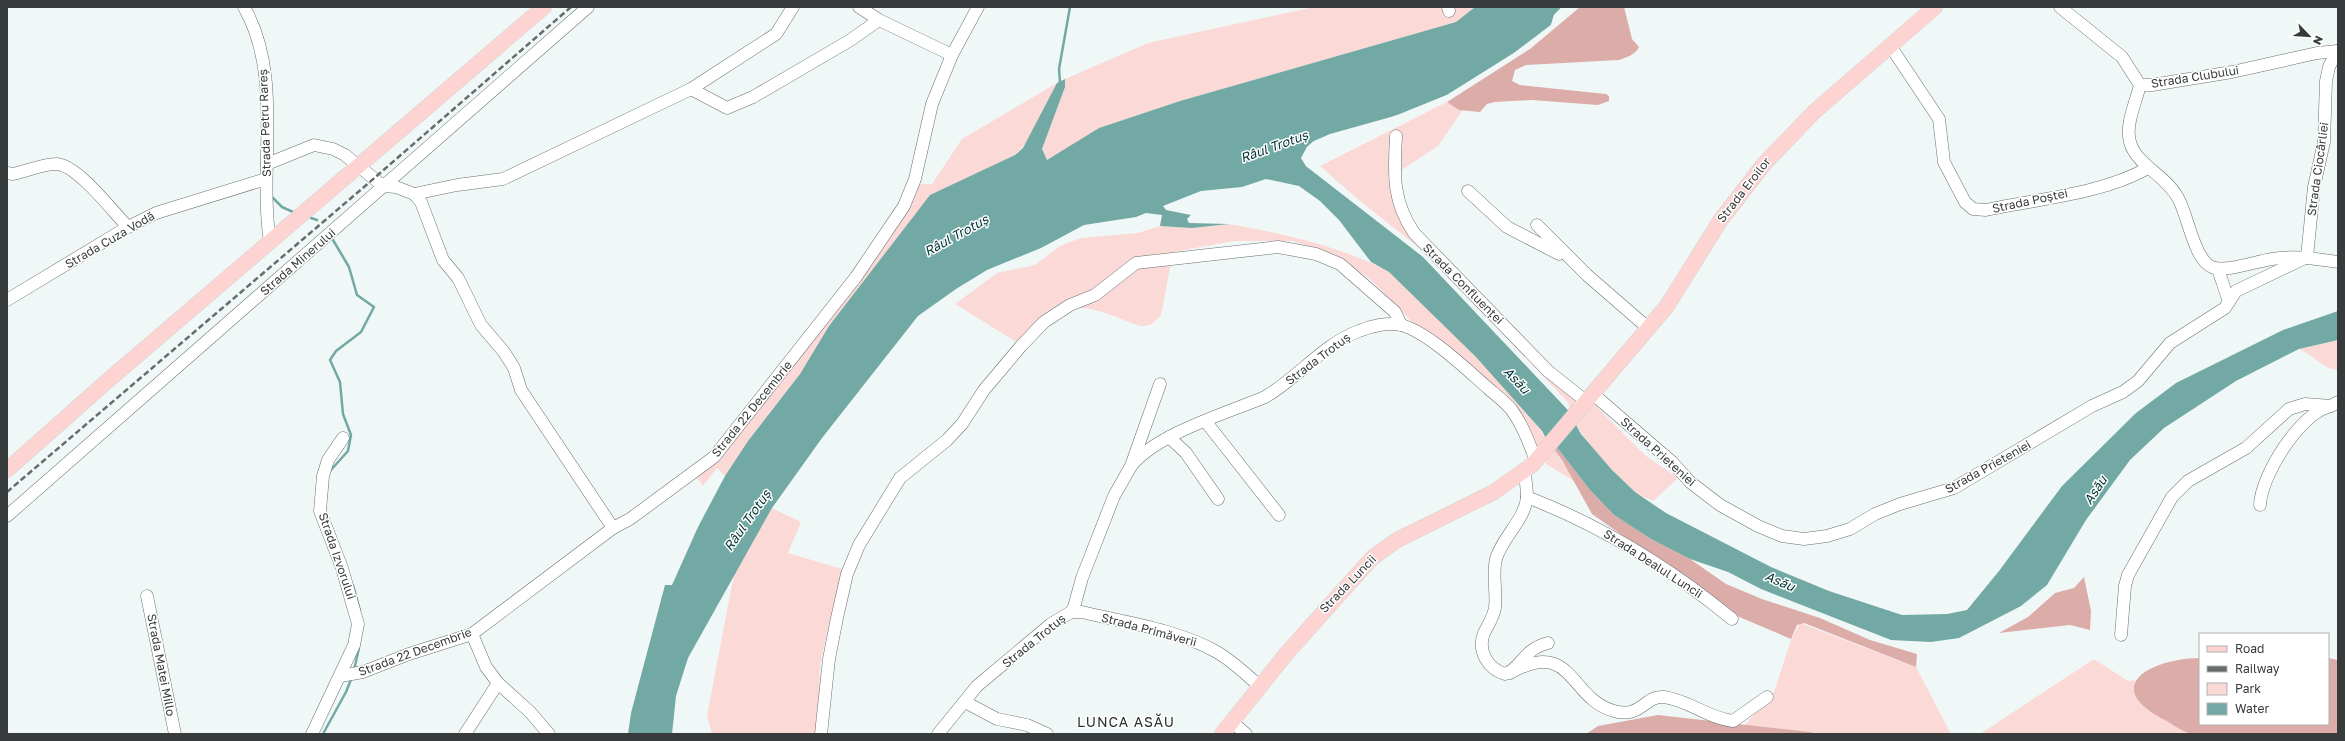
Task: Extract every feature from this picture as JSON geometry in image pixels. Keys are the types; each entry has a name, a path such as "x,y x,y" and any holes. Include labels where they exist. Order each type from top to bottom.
{"main road":[{"path":"7,470 544,7"},
{"name":"Strada Eroilor","path":"1548,448 1674,296 1699,252 1750,179 1805,120 1891,47 1935,7"},
{"name":"Strada Luncii","path":"1222,734 1291,648 1372,558 1397,540 1494,492 1525,471 1548,448"}],"street":[{"name":"Strada Petru Rareș","path":"244,7 258,35 262,52 267,114 266,179 267,219 270,242"},
{"name":"Strada Minerului","path":"7,516 588,7"},
{"path":"414,194 457,184 503,179 691,89 776,34 793,7"},
{"path":"860,7 879,20 952,55"},
{"name":"Strada 22 Decembrie","path":"348,675 472,634 613,528 641,511 714,457 856,277 904,206 915,179 932,104 952,55 978,7"},
{"name":"Strada Clubului","path":"2060,7 2122,57 2140,85 2152,85 2232,72 2303,56 2338,51"},
{"path":"691,89 727,108 753,97 792,72 818,59 879,20"},
{"name":"Strada Poștei","path":"1891,47 1939,119 1944,162 1965,202 1973,209 1986,210 2091,189 2118,181 2148,168"},
{"name":"Strada Ciocârliei","path":"2307,257 2314,187 2324,142 2326,81 2331,64 2338,51"},
{"path":"2140,85 2128,135 2131,146 2148,168 2164,178 2174,191 2201,257 2207,264 2218,269 2276,258 2307,257 2338,262"},
{"name":"Strada Confluenței","path":"1396,136 1394,174 1398,201 1414,233 1548,372 1590,398"},
{"path":"267,164 314,145 334,149 383,186 396,187 414,194 421,202 443,260 458,278 481,325 504,352 514,368 522,390 613,528"},
{"path":"7,173 20,172 56,164 64,166 80,177 128,227"},
{"name":"Strada Cuza Vodă","path":"7,300 128,227 156,213 266,179"},
{"path":"1468,192 1507,227 1556,252 1577,266"},
{"path":"1537,225 1577,266 1648,328"},
{"path":"821,734 830,652 847,574 859,545 900,478 946,440 962,424 984,390 1021,346 1044,322 1070,306 1095,295 1136,263 1278,247 1316,254 1340,264 1395,312 1401,325"},
{"name":"Strada Prieteniei","path":"1590,398 1672,462 1690,482 1720,505 1758,526 1782,536 1804,538 1827,536 1850,529 1875,514 1900,504 1954,488 2092,406 2123,392 2138,381 2170,343 2219,314 2236,291 2307,257"},
{"path":"2218,269 2229,302"},
{"name":"Strada Trotuș","path":"1131,466 1146,451 1169,437 1265,397 1281,387 1335,344 1351,334 1380,325 1401,325 1423,336 1510,408 1524,429 1536,461"},
{"name":"Strada Trotuș","path":"938,734 977,686 1051,624 1070,612 1114,496 1131,466 1160,384"},
{"path":"2121,635 2125,586 2128,575 2179,488 2205,470 2246,448 2289,409 2305,404 2336,407"},
{"path":"2260,505 2264,481 2280,454 2311,414 2336,407"},
{"path":"1206,422 1279,516"},
{"path":"1169,437 1186,453 1218,499"},
{"name":"Strada Izvorului","path":"343,438 328,460 323,476 320,511 342,568 358,624 348,675"},
{"path":"1525,471 1527,497 1518,518 1496,558 1495,608 1482,640 1483,654 1490,665 1501,673 1510,673 1527,664 1536,662 1555,664 1572,674 1598,704 1607,709 1624,713 1638,710 1652,700 1664,697 1718,718 1733,721 1768,697"},
{"name":"Strada Dealul Luncii","path":"1527,497 1561,510 1619,539 1709,600 1732,619"},
{"name":"Strada Matei Millo","path":"147,596 175,734"},
{"name":"Strada Primăverii","path":"1070,612 1088,614 1157,630 1205,645 1227,659 1261,687"},
{"path":"472,634 486,667 498,683 530,712 549,734"},
{"path":"1510,673 1531,649 1548,642"},
{"path":"312,734 348,675"},
{"path":"465,734 498,683"},
{"path":"965,702 997,719 1027,725 1047,734"},
{"path":"1232,722 1246,734"}],"green space":[{"path":"1314,7 1475,7 1456,22 1180,101 1099,128 1047,161 1042,149 1065,87 1065,79 1148,43"},
{"path":"1057,83 1028,141 1015,155 930,196 829,326 800,374 748,441 725,476 717,468 703,486 691,469 712,453 818,320 916,184 932,184 962,139"},
{"path":"1447,102 1462,111 1438,146 1397,173 1399,188 1416,229 1549,367 1587,397 1646,456 1678,478 1653,501 1636,493 1606,463 1584,437 1571,413 1569,404 1427,254 1360,201 1320,166"},
{"path":"1229,224 1291,236 1331,248 1389,272 1489,370 1513,397 1536,424 1574,481 1546,464 1538,448 1507,411 1410,320 1372,281 1339,257 1292,241 1234,241 1173,252 1161,315 1154,322 1149,325 1140,326 1098,311 1081,308 1074,309 1061,316 1026,348 955,304 997,273 1035,265 1060,246 1081,238 1138,233 1160,226 1192,228"},
{"path":"2338,340 2337,370 2327,367 2299,349"},
{"path":"772,508 801,522 788,553 842,569 820,664 818,734 712,734 707,716 734,574"},
{"path":"1800,623 1916,667 1951,734 1818,734 1744,726 1774,692 1791,640"},
{"path":"2094,659 2128,681 2135,680 2134,689 2191,734 1980,734"}],"shaded area":[{"path":"1580,7 1624,7 1632,39 1639,47 1637,50 1619,60 1526,65 1515,70 1512,81 1520,85 1606,94 1609,96 1609,101 1598,105 1532,100 1495,102 1487,104 1480,112 1459,110 1447,102 1530,49"},
{"path":"1547,440 1559,450 1590,490 1614,515 1651,539 1690,559 1726,584 1762,599 1820,618 1870,640 1917,654 1916,667 1804,623 1797,625 1791,639 1737,616 1592,514 1562,460"},
{"path":"2084,577 2091,611 2090,630 2070,625 1999,633 2028,617 2055,593 2074,588"},
{"path":"2199,658 2199,725 2329,725 2329,658 2338,660 2338,734 2197,735 2185,732 2145,707 2135,696 2134,685 2140,676 2151,668 2183,659"},
{"path":"1658,715 1818,734 1586,734 1598,726"}],"water":[{"path":"1475,7 1562,7 1554,15 1551,25 1514,53 1447,95 1398,115 1330,134 1314,141 1307,147 1302,158 1306,166 1423,256 1568,410 1581,434 1612,470 1635,492 1666,513 1771,567 1829,591 1902,615 1947,614 1967,610 1999,571 2062,486 2136,413 2176,383 2283,330 2338,311 2338,340 2299,349 2236,381 2164,428 2130,460 2086,520 2047,585 2021,606 1959,638 1931,642 1891,640 1761,589 1728,572 1690,559 1651,539 1614,515 1590,490 1559,450 1547,440 1542,431 1476,357 1389,272 1371,262 1339,220 1320,201 1299,186 1266,179 1242,187 1201,191 1163,206 1166,210 1191,215 1187,219 1189,223 1229,224 1192,228 1160,226 1162,215 1146,213 1136,217 1084,225 1041,248 987,270 956,289 918,316 822,438 772,508 688,658 676,696 672,734 628,734 631,713 665,585 672,585 698,527 725,476 748,441 800,374 829,326 930,195 1015,155 1023,148 1057,83 1065,79 1065,87 1042,149 1047,160 1099,128 1180,101 1456,22"}],"pier":[{"path":"1562,7 1564,7 1556,17 1553,26 1515,55 1448,96 1399,117 1380,122 1447,95 1514,53 1551,25 1554,15"},
{"path":"1340,133 1315,143 1308,149 1304,158 1307,164 1408,242 1439,268 1568,407 1568,410 1423,257 1306,166 1301,158 1307,147 1314,141"}],"waterway":[{"path":"1060,83 1059,69 1070,7"},
{"path":"271,196 282,207 293,212"},
{"path":"311,218 317,220"},
{"path":"330,471 348,451 351,435 343,414 340,382 330,360 336,351 361,332 374,307 357,295 349,267 333,240"},
{"path":"353,585 360,611"},
{"path":"354,670 359,648"},
{"path":"323,734 346,692 352,677"}],"railway":[{"path":"7,492 364,187 571,7"}],"district":[{"name":"LUNCA ASĂU","path":"1126,722"}],"water label":[{"name":"Râul Trotuș","path":"1274,146"},
{"name":"Râul Trotuș","path":"956,235"},
{"name":"Asău","path":"1517,380"},
{"name":"Asău","path":"2095,490"},
{"name":"Râul Trotuș","path":"747,520"},
{"name":"Asău","path":"1780,581"}]}
